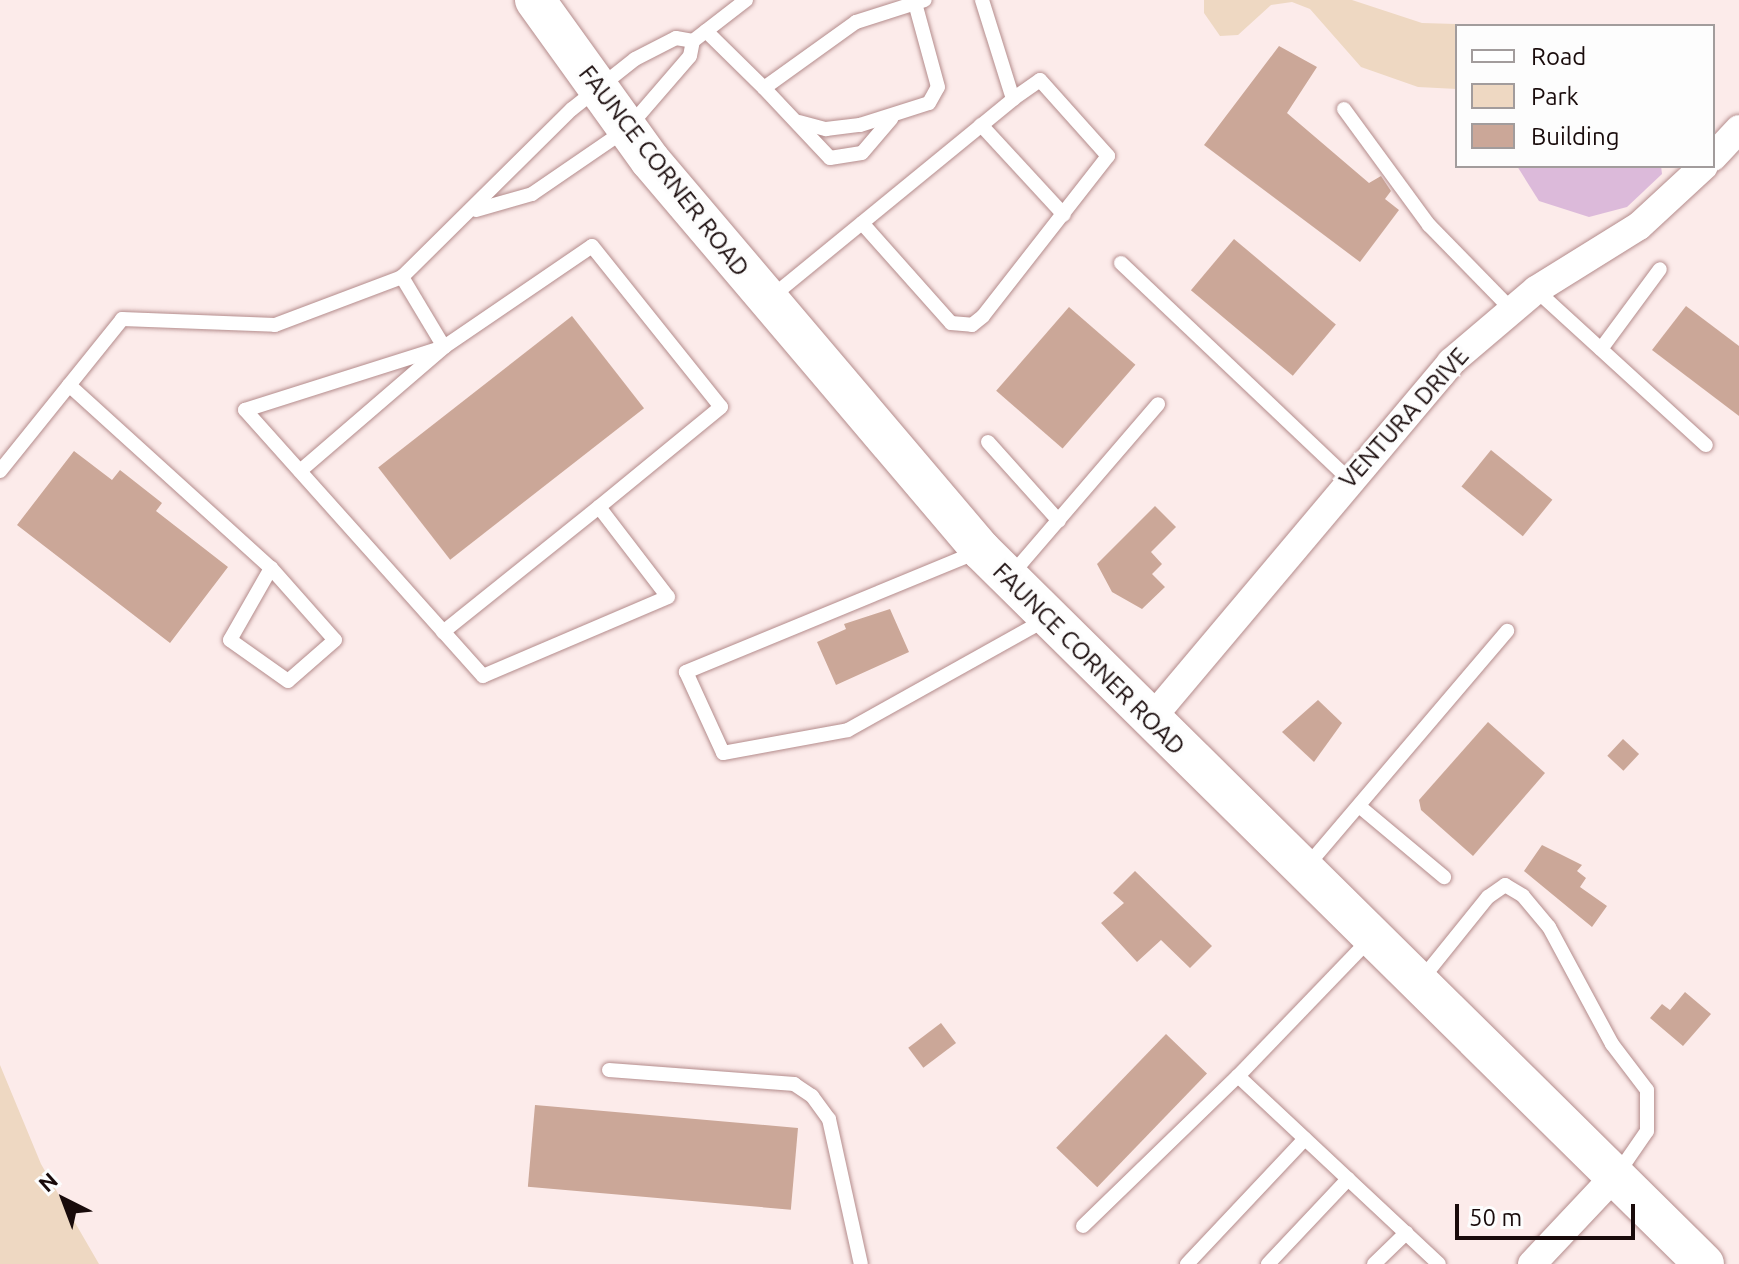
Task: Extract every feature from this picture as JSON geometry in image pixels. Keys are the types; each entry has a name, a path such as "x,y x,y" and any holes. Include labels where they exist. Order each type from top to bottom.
{"main road":[{"name":"FAUNCE CORNER ROAD","path":"535,0 627,129 767,301 981,550 1302,872 1704,1264"}],"street":[{"path":"1715,155 1739,129"},
{"name":"VENTURA DRIVE","path":"1150,720 1349,479 1451,362 1536,290 1639,226 1702,168"},
{"path":"1532,1264 1615,1176"}],"lane":[{"path":"476,210 532,194 627,129 690,56 700,36 746,0"},
{"path":"982,0 1013,99"},
{"path":"764,88 822,40 920,1 938,87 929,103 891,119 826,129 799,122"},
{"path":"0,471 122,319 275,325 402,277 476,210 598,89 649,52 676,38 700,36 764,88 799,122 815,148 830,158 847,158 868,148 891,119"},
{"path":"767,301 1013,99 1040,80 1105,148 1105,165 983,316 960,326 862,223"},
{"path":"1344,109 1429,225 1511,309"},
{"path":"981,125 1064,215"},
{"path":"300,471 444,347 592,246 721,407 443,632"},
{"path":"1121,263 1349,479"},
{"path":"1601,349 1660,269"},
{"path":"402,277 444,347"},
{"path":"1536,290 1706,445"},
{"path":"444,347 245,410 483,676 668,597 599,507"},
{"path":"69,385 271,568 335,640 288,681 230,640 271,568"},
{"path":"1009,578 1158,404"},
{"path":"988,442 1059,521"},
{"path":"981,550 686,672 723,753 848,730 1047,619"},
{"path":"1302,872 1507,631"},
{"path":"1359,806 1444,877"},
{"path":"1418,985 1488,897 1505,885 1523,896 1549,927 1612,1044 1647,1090 1647,1131 1615,1176"},
{"path":"1083,1226 1238,1076 1370,938"},
{"path":"609,1070 794,1084 812,1096 829,1119 861,1264"},
{"path":"1238,1076 1439,1264"},
{"path":"1187,1264 1305,1139"},
{"path":"1268,1264 1348,1179"},
{"path":"1374,1264 1406,1233"}],"green space":[{"path":"1204,0 1352,0 1422,23 1456,24 1455,89 1418,87 1361,67 1310,9 1292,2 1271,5 1238,35 1220,36 1204,13"},
{"path":"0,1065 41,1164 99,1264 0,1264"}],"shaded area":[{"path":"1518,168 1661,168 1662,174 1627,207 1589,217 1539,201"}],"building":[{"path":"1279,46 1317,67 1287,113 1369,183 1381,176 1391,191 1385,199 1399,210 1360,262 1204,145"},
{"path":"1234,239 1336,324 1293,376 1191,290"},
{"path":"1686,306 1739,346 1739,416 1652,350"},
{"path":"1069,307 1135,365 1063,449 996,391"},
{"path":"572,316 644,408 450,560 378,467"},
{"path":"1491,450 1552,500 1523,536 1461,487"},
{"path":"74,451 112,480 120,470 162,503 156,511 228,567 170,643 17,525"},
{"path":"1155,506 1176,527 1151,552 1162,564 1152,574 1165,587 1142,609 1112,592 1097,564"},
{"path":"890,609 909,652 836,685 817,642 846,629 844,624"},
{"path":"1318,700 1342,723 1314,762 1282,732"},
{"path":"1488,722 1545,773 1473,856 1421,810 1419,800"},
{"path":"1623,739 1639,754 1623,771 1607,756"},
{"path":"1542,845 1582,865 1577,871 1586,878 1580,887 1607,906 1592,927 1524,871"},
{"path":"1135,871 1212,946 1190,968 1161,940 1137,962 1101,923 1124,903 1113,893"},
{"path":"1685,992 1711,1014 1683,1046 1650,1018 1662,1004 1670,1010"},
{"path":"941,1023 956,1043 923,1068 908,1048"},
{"path":"1166,1034 1207,1074 1097,1187 1056,1148"},
{"path":"535,1105 798,1128 791,1210 528,1187"}]}
